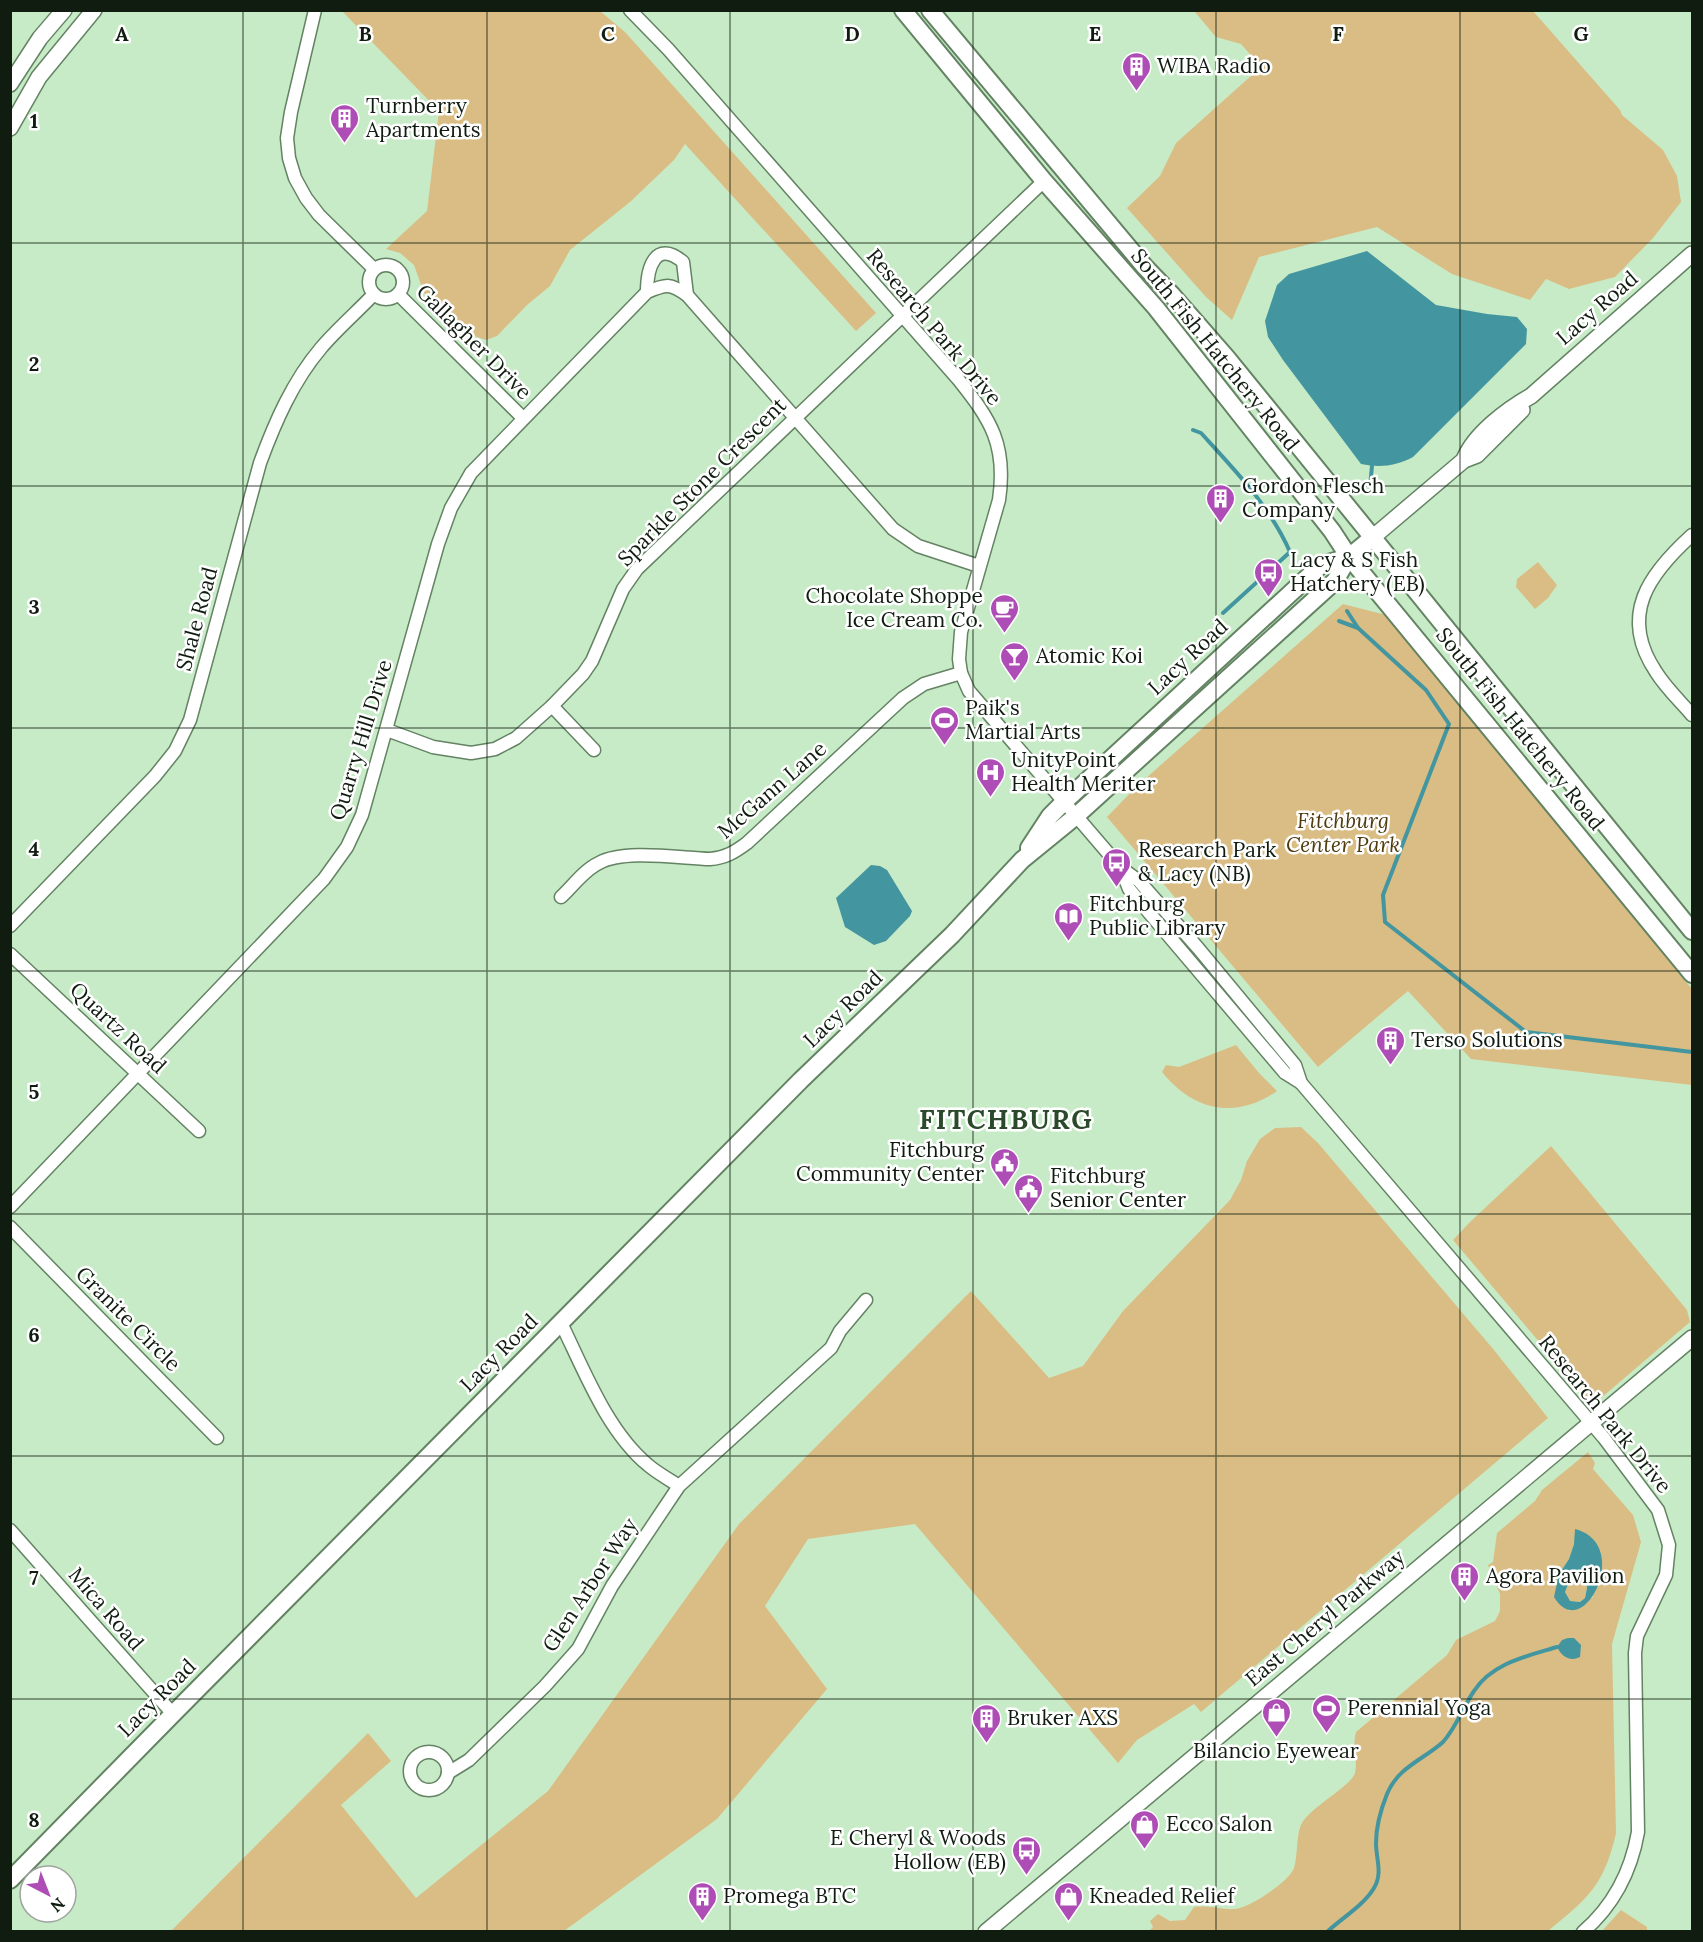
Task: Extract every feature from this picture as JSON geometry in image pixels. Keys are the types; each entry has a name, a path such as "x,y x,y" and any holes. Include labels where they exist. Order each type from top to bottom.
{"main road":[{"name":"South Fish Hatchery Road","path":"903,10 1044,181 1156,308 1332,531 1349,557 1692,974"},
{"name":"South Fish Hatchery Road","path":"930,10 1144,267 1172,295 1227,358 1692,931"},
{"name":"Lacy Road","path":"10,1880 801,1080 952,935 1022,860 1076,816 1335,581 1349,557 1372,538"},
{"name":"Lacy Road","path":"1022,860 1050,816 1064,802 1321,565 1349,557"}],"street":[{"path":"10,84 40,38 64,10"},
{"path":"10,128 39,77 94,10"},
{"path":"315,10 291,112 287,138 289,158 295,178 319,215 374,269"},
{"name":"Research Park Drive","path":"630,10 668,49 976,401 988,420 997,441 1002,471 999,500 961,632 959,659 961,673 978,703 1120,867 1129,890 1285,1073 1301,1083 1591,1424 1658,1510 1669,1545 1666,1575 1637,1636 1635,1653 1639,1810 1634,1855 1624,1881 1612,1902 1583,1932"},
{"name":"Sparkle Stone Crescent","path":"387,730 434,747 471,753 495,749 516,738 583,674 592,661 623,589 637,568 1044,181"},
{"path":"647,292 647,274 650,264 658,256 667,254 683,262 687,295 892,529 918,546 980,566"},
{"name":"Lacy Road","path":"1372,538 1464,460 1469,447 1514,405 1531,396 1692,254"},
{"path":"385,265 396,268 400,272 403,284 398,294 382,299 374,294 369,278 374,269 385,265"},
{"name":"Quarry Hill Drive","path":"10,1207 324,879 347,847 362,815 438,544 451,508 471,473 647,292 668,285 675,286 687,295"},
{"name":"Shale Road","path":"10,926 155,776 175,751 190,720 260,463 270,434 300,378 316,356 374,294"},
{"name":"Gallagher Drive","path":"398,294 523,418"},
{"path":"1692,536 1672,554 1652,578 1640,609 1640,633 1649,660 1657,674 1692,715"},
{"name":"McGann Lane","path":"561,897 592,867 608,858 630,854 722,858 736,851 903,698 924,684 961,673"},
{"path":"552,706 594,750"},
{"name":"Quartz Road","path":"10,954 199,1131"},
{"name":"Granite Circle","path":"10,1227 217,1438"},
{"name":"Glen Arbor Way","path":"448,1773 469,1760 545,1686 578,1648 612,1586 679,1486 831,1348 840,1331 866,1300"},
{"path":"561,1323 593,1388 625,1440 648,1464 679,1486"},
{"name":"East Cheryl Parkway","path":"991,1930 1692,1338"},
{"name":"Mica Road","path":"10,1530 173,1714"}],"green space":[{"path":"342,11 600,11 625,32 876,313 856,331 685,144 674,160 630,202 570,250 550,286 527,305 497,336 486,340 474,336 474,330 467,336 424,293 414,265 400,253 386,249 427,211 439,111"},
{"path":"1194,11 1533,11 1622,115 1663,150 1677,176 1681,202 1653,238 1615,277 1569,289 1546,279 1530,300 1452,274 1377,227 1259,257 1232,320 1206,297 1127,208 1160,176 1176,143 1261,67 1241,44 1216,37"},
{"path":"1538,562 1557,585 1548,598 1535,609 1516,587 1517,579"},
{"name":"Fitchburg Center Park","path":"1343,604 1386,615 1692,989 1692,1085 1471,1059 1408,991 1318,1067 1107,817 1137,786"},
{"path":"1236,1045 1277,1091 1246,1106 1216,1107 1187,1096 1162,1072 1166,1065 1179,1067"},
{"path":"1301,1127 1318,1143 1494,1350 1548,1418 1201,1712 1194,1704 1137,1740 1118,1763 915,1524 808,1539 765,1606 827,1689 717,1819 564,1931 171,1931 368,1733 391,1761 341,1805 416,1898 548,1791 739,1524 971,1291 1049,1378 1083,1366 1123,1311 1230,1200 1241,1180 1247,1161 1260,1139 1275,1128"},
{"path":"1551,1146 1687,1310 1690,1322 1601,1398 1594,1400 1585,1396 1453,1240"},
{"path":"1588,1452 1595,1463 1593,1469 1633,1515 1641,1542 1612,1644 1616,1833 1600,1879 1584,1899 1548,1931 1148,1932 1153,1927 1150,1921 1158,1914 1170,1921 1185,1920 1194,1907 1241,1908 1268,1893 1291,1874 1302,1823 1346,1784 1355,1773 1356,1732 1447,1655 1456,1640 1495,1621 1500,1611 1500,1594 1488,1565 1493,1562 1497,1533 1535,1501 1542,1490","holes":["1574,1544 1593,1597 1569,1611 1559,1574 1569,1559"]},
{"path":"1578,1573 1586,1579 1585,1598 1580,1602 1569,1601 1565,1592 1571,1577"},
{"path":"1621,1910 1647,1927 1647,1931 1602,1931"}],"water":[{"path":"1367,251 1436,305 1517,317 1527,329 1526,344 1413,457 1381,466 1361,464 1283,360 1268,337 1265,321 1277,285 1289,274"},
{"path":"871,865 887,870 912,911 886,941 874,945 845,927 836,898"},
{"path":"1575,1529 1592,1538 1601,1553 1602,1570 1598,1587 1589,1601 1578,1609 1566,1609 1554,1597 1559,1574 1569,1559 1574,1544","holes":["1578,1573 1586,1579 1585,1598 1580,1602 1570,1601 1565,1592 1571,1577"]},
{"path":"1574,1638 1581,1645 1580,1657 1570,1659 1559,1651 1557,1647 1562,1640"}],"waterway":[{"path":"1193,430 1201,433 1262,504 1290,552 1223,613"},
{"path":"1370,487 1372,466"},
{"path":"1347,611 1358,628 1426,690 1449,724 1383,895 1385,922 1526,1032 1692,1052"},
{"path":"1339,621 1358,628"},
{"path":"1327,1932 1365,1900 1377,1882 1379,1871 1376,1843 1378,1824 1387,1794 1398,1777 1404,1770 1443,1742 1474,1691 1490,1674 1511,1662 1557,1647"}],"place":[{"name":"WIBA Radio","path":"1136,92"},
{"name":"Turnberry Apartments","path":"345,144"},
{"name":"Gordon Flesch Company","path":"1221,524"},
{"name":"Lacy & S Fish Hatchery (EB)","path":"1269,598"},
{"name":"Chocolate Shoppe Ice Cream Co.","path":"1004,634"},
{"name":"Atomic Koi","path":"1015,682"},
{"name":"Paik's Martial Arts","path":"944,746"},
{"name":"UnityPoint Health Meriter","path":"990,798"},
{"name":"Research Park & Lacy (NB)","path":"1117,888"},
{"name":"Fitchburg Public Library","path":"1068,942"},
{"name":"Terso Solutions","path":"1390,1066"},
{"name":"Fitchburg Community Center","path":"1005,1188"},
{"name":"Fitchburg Senior Center","path":"1029,1214"},
{"name":"Agora Pavilion","path":"1465,1602"},
{"name":"Perennial Yoga","path":"1326,1734"},
{"name":"Bilancio Eyewear","path":"1276,1738"},
{"name":"Bruker AXS","path":"986,1744"},
{"name":"Ecco Salon","path":"1145,1850"},
{"name":"E Cheryl & Woods Hollow (EB)","path":"1027,1876"},
{"name":"Promega BTC","path":"702,1922"},
{"name":"Kneaded Relief","path":"1068,1922"}],"district":[{"name":"FITCHBURG","path":"1006,1120"}]}
